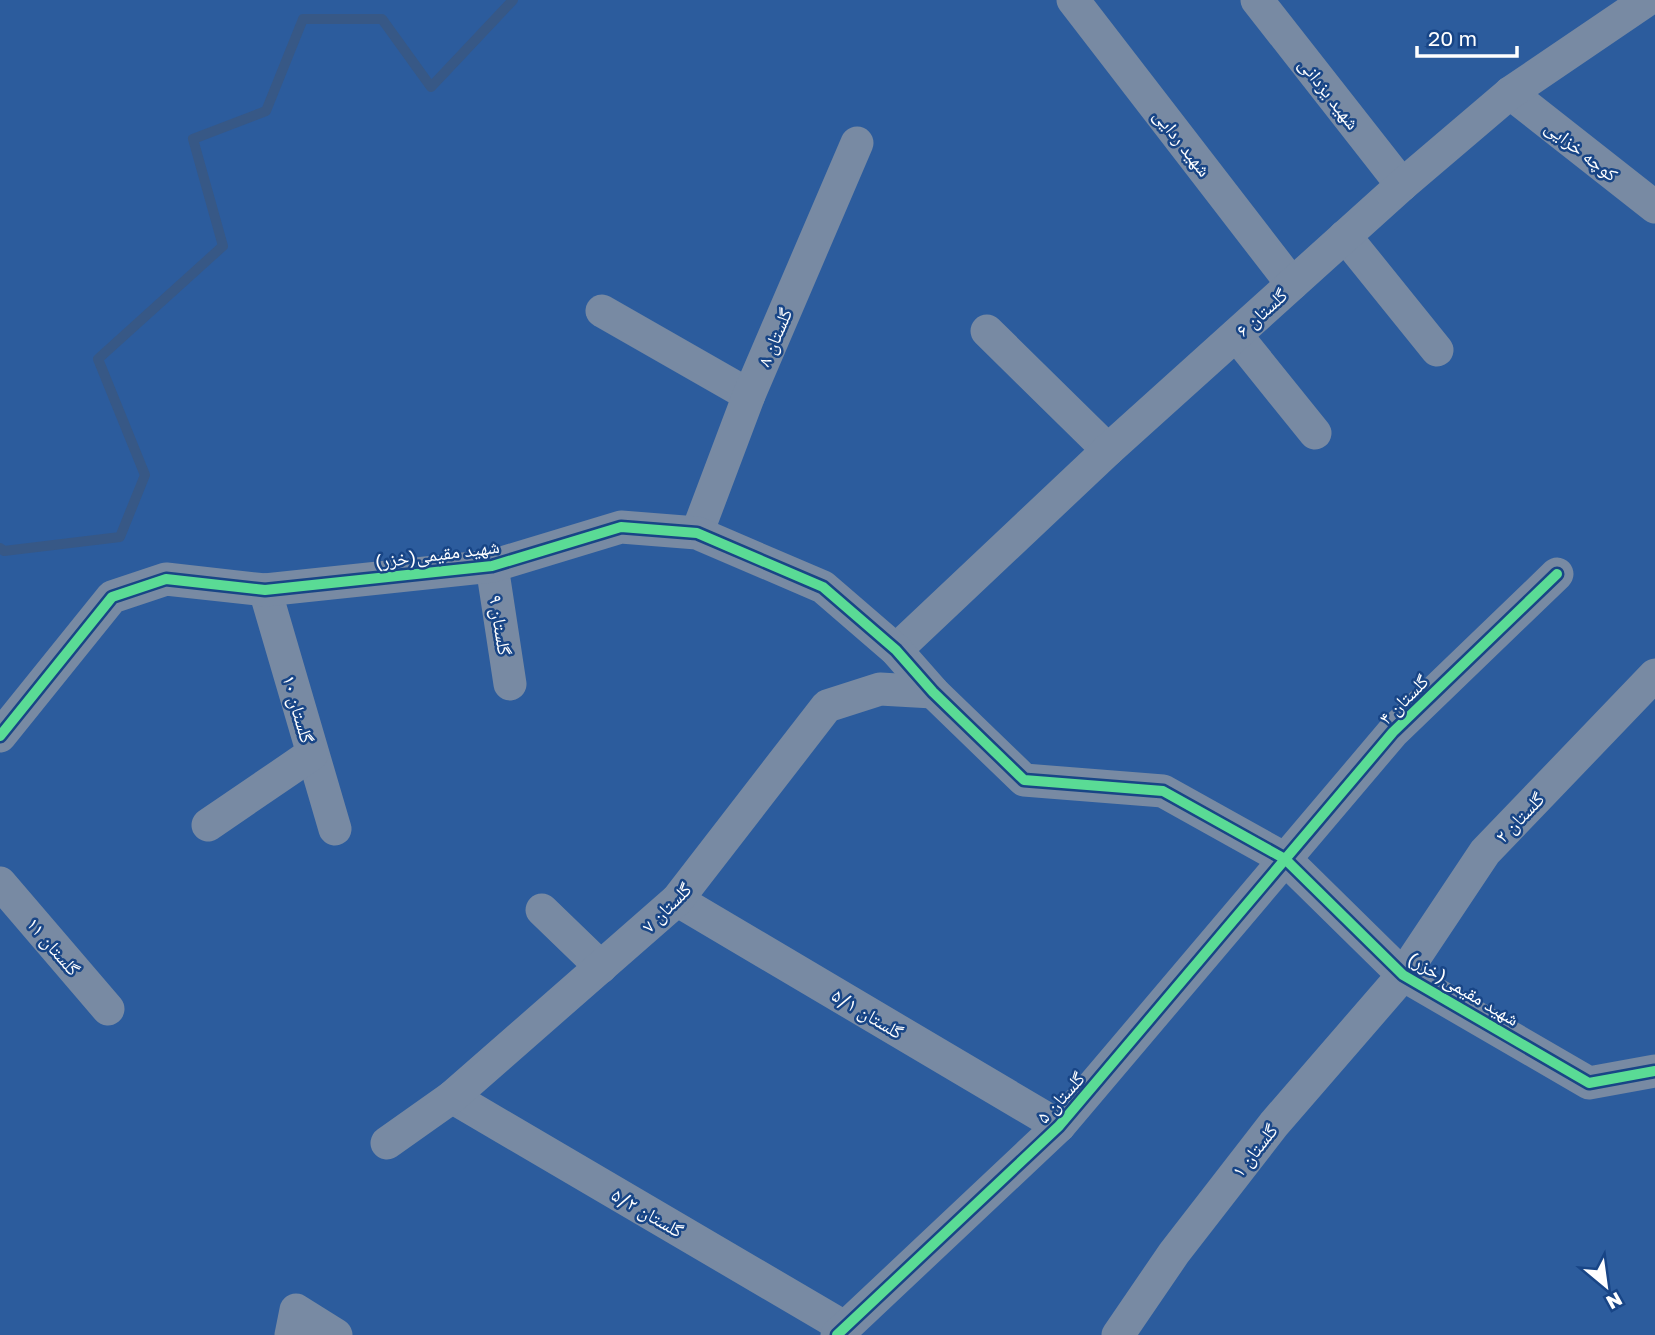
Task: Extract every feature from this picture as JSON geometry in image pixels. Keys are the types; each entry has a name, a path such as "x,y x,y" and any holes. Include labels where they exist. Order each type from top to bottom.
{"street":[{"name":"شهید ردایی","path":"1073,0 1292,284"},
{"name":"شهید یزدانی","path":"1257,0 1402,185"},
{"name":"گلستان ۶","path":"896,650 1108,450 1402,185 1510,93 1636,3"},
{"name":"کوچه خزایی","path":"1510,93 1655,207"},
{"name":"گلستان ۸","path":"697,533 749,395 857,143"},
{"path":"1345,236 1437,351"},
{"path":"602,311 749,395"},
{"path":"987,331 1108,450"},
{"path":"1236,335 1315,433"},
{"name":"شهید مقیمی(‌خزر)","path":"0,736 112,597 166,579 265,590 492,566 621,527 697,533 823,587 896,650 933,692 1024,780 1163,791 1285,859 1403,975 1589,1083 1655,1071"},
{"name":"گلستان ۹","path":"492,566 510,684"},
{"name":"گلستان ۴","path":"1285,859 1393,732 1557,575"},
{"name":"گلستان ۱۰","path":"265,590 335,829"},
{"name":"گلستان ۲","path":"1403,975 1485,852 1655,675"},
{"name":"گلستان ۷","path":"387,1143 452,1097 677,900 827,706 880,689 933,692"},
{"path":"208,825 312,754"},
{"name":"گلستان ۵","path":"841,1331 1059,1126 1285,859"},
{"name":"گلستان ۱۱","path":"0,883 108,1009"},
{"name":"گلستان ۵/۱","path":"677,900 1059,1126"},
{"path":"542,910 601,967"},
{"name":"گلستان ۱","path":"1118,1335 1174,1253 1274,1124 1403,975"},
{"name":"گلستان ۵/۲","path":"452,1097 841,1331"},
{"path":"293,1322 336,1335"}],"shaded area":[{"path":"0,0 1655,0 1655,1335 0,1335"}],"waterway":[{"path":"0,548 4,551 120,537 145,475 98,359 223,246 193,139 266,111 303,19 382,19 431,87 513,0"}],"cycle path":[{"path":"0,736 112,597 166,579 265,590 492,566 621,527 697,533 823,587 896,650 933,692 1024,780 1163,791 1285,859 1403,975 1589,1083 1655,1071"},
{"path":"837,1335 1059,1126 1393,732 1557,574"}]}
